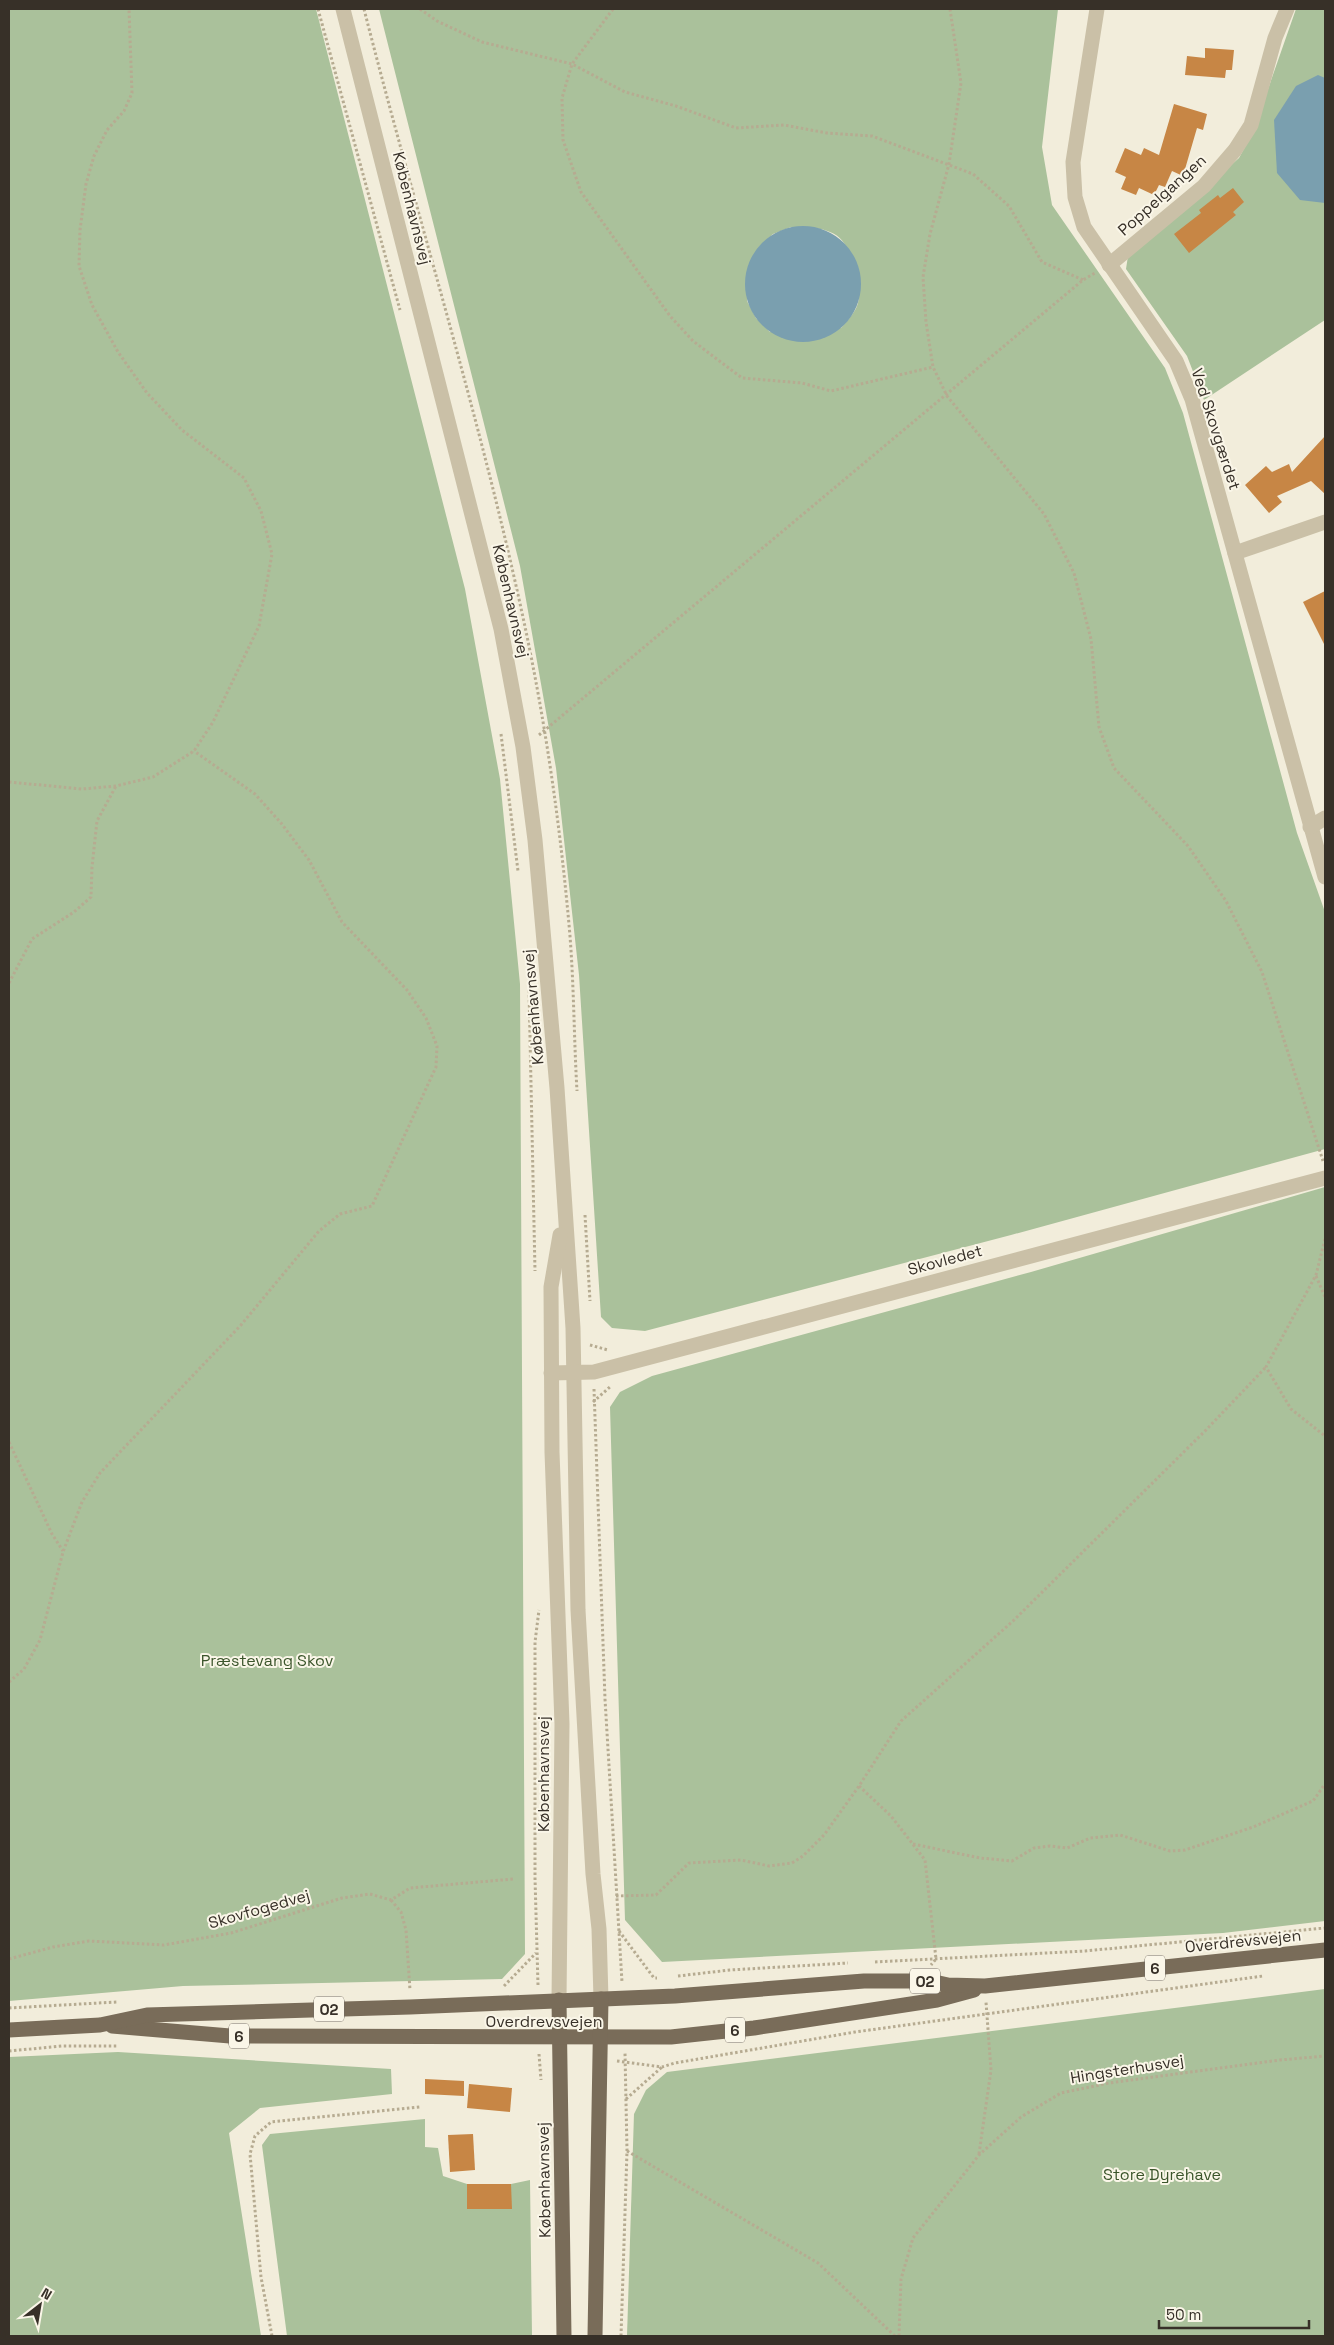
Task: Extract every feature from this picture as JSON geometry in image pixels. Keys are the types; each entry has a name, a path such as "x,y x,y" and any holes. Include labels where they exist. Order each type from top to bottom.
{"main road":[{"name":"Overdrevsvejen","path":"9,2030 100,2025 147,2015 675,1996 864,1981 930,1980 948,1984 984,1986 1325,1950"},
{"name":"Overdrevsvejen","path":"100,2025 148,2031 230,2036 560,2039 671,2037 754,2028 937,2000 984,1986"},
{"name":"Københavnsvej","path":"595,2336 601,1999"},
{"name":"Københavnsvej","path":"560,2000 564,2336"}],"street":[{"name":"Københavnsvej","path":"343,9 501,629 524,747 535,840 555,1061 574,1373 578,1610 593,1874 599,1929 601,1999"},
{"name":"Ved Skovgærdet","path":"1096,9 1073,162 1074,197 1084,227 1176,361 1192,399 1325,877"},
{"name":"Poppelgangen","path":"1109,265 1204,186 1235,150 1251,125 1275,38 1287,9"},
{"path":"1235,553 1325,522"},
{"path":"1310,827 1325,818"},
{"name":"Skovledet","path":"551,1373 574,1373 603,1369 1325,1178"},
{"name":"Københavnsvej","path":"560,2000 562,1724 552,1452 551,1287 564,1214"}],"path":[{"path":"9,782 82,789 116,786 153,776 194,751 213,722 259,626 272,554 262,511 244,478 182,430 147,393 118,352 92,305 79,266 80,230 86,184 94,156 107,130 124,111 132,93 129,9"},
{"path":"318,9 401,314"},
{"path":"420,9 437,20 482,42 572,64 625,92 676,106 736,128 784,126 827,133 872,136 949,164 973,174 1008,206 1042,262 1082,280"},
{"path":"613,9 572,64 562,98 563,140 581,192 670,316 693,341 742,378 802,383 831,391 933,367"},
{"path":"950,9 961,83 949,164 930,234 923,276 926,322 933,367 947,396 1044,514 1074,573 1091,639 1099,727 1114,768 1188,846 1226,901 1262,972 1325,1169"},
{"path":"524,747 947,396 1082,280 1109,265"},
{"path":"501,731 519,875"},
{"path":"9,1682 24,1669 40,1640 63,1552 82,1502 100,1473 241,1325 319,1231 340,1214 372,1206 436,1067 437,1046 426,1018 407,990 342,922 309,860 255,794 194,751"},
{"path":"9,983 32,939 74,912 91,897 97,822 116,786"},
{"path":"528,980 535,1277"},
{"path":"616,1896 642,1893 656,1895 689,1863 741,1860 769,1866 792,1863 824,1835 859,1786 901,1721 1013,1622 1206,1430 1266,1366 1316,1275 1325,1238"},
{"path":"1322,1253 1325,1249"},
{"path":"1316,1275 1325,1298"},
{"path":"1266,1366 1291,1409 1325,1436"},
{"path":"9,1442 52,1534 63,1552"},
{"path":"538,2001 536,1952 535,1642 540,1604"},
{"path":"913,1844 980,1858 1012,1860 1034,1848 1050,1846 1067,1848 1090,1838 1120,1835 1170,1851 1185,1850 1253,1827 1313,1801 1325,1784"},
{"path":"859,1786 891,1816 926,1860 936,1959"},
{"path":"410,2007 406,1930 401,1912 391,1900 410,1888 513,1879"},
{"name":"Skovfogedvej","path":"9,1959 53,1947 89,1941 164,1945 230,1933 342,1898 370,1894 391,1900"},
{"path":"872,1962 1085,1952 1325,1928"},
{"path":"619,1931 654,1978 662,1978"},
{"path":"504,1986 536,1952"},
{"path":"670,1977 730,1970 853,1963"},
{"path":"621,2336 627,2151 625,2099 662,2067 675,2063 855,2032 1272,1975"},
{"path":"979,2155 991,2070 984,1986"},
{"path":"539,2038 541,2085"},
{"name":"Hingsterhusvej","path":"897,2336 901,2279 914,2238 979,2155 1021,2117 1061,2093 1109,2083 1325,2056"},
{"path":"626,2061 662,2067"},
{"path":"272,2336 261,2277 250,2154 255,2136 271,2122 420,2107"},
{"path":"627,2151 818,2264 897,2336"}],"green space":[{"name":"Præstevang Skov","path":"9,9 316,9 465,589 500,779 520,984 525,1954 502,1979 183,1986 9,2001"},
{"path":"379,9 1058,9 1042,147 1052,205 1165,368 1183,413 1297,833 1325,912 1325,1149 1011,1235 645,1331 612,1328 601,1317 579,975 556,768 520,566","holes":["791,227 827,231 840,238 847,249 858,288 859,301 857,307 841,328 770,332 756,318 747,301 759,247 773,234"]},
{"path":"1296,9 1325,9 1325,320 1204,400 1187,356 1126,269 1128,256 1239,158 1253,132"},
{"path":"1325,1187 1325,1921 1223,1933 662,1962 625,1920 610,1407 620,1392 652,1376 1031,1272"},
{"name":"Store Dyrehave","path":"1325,1989 1325,2336 627,2336 634,2114 646,2090 667,2072"},
{"path":"118,2052 391,2069 392,2094 260,2108 229,2133 261,2336 9,2336 9,2057"},
{"path":"425,2119 425,2147 438,2148 443,2176 467,2184 468,2209 511,2209 511,2184 530,2180 532,2336 287,2336 262,2145 270,2134"}],"water":[{"path":"1318,75 1325,78 1325,203 1300,200 1277,173 1274,120 1296,86"},
{"path":"803,226 825,231 844,243 856,262 861,284 856,306 844,325 825,337 803,342 781,337 762,325 750,306 745,284 750,262 762,243 781,231"}],"building":[{"path":"1205,48 1234,50 1232,70 1226,70 1225,78 1185,75 1187,56 1205,58"},
{"path":"1174,104 1207,114 1203,130 1197,128 1183,176 1172,171 1165,187 1159,185 1154,195 1139,188 1136,195 1121,189 1126,177 1115,172 1125,148 1141,155 1144,148 1159,155"},
{"path":"1233,188 1244,202 1233,212 1236,215 1189,253 1174,234 1201,213 1199,210 1218,195 1220,198"},
{"path":"1325,436 1325,494 1311,481 1277,496 1282,502 1269,513 1245,485 1266,466 1272,472 1289,464 1292,472"},
{"path":"1325,591 1325,646 1303,602"},
{"path":"425,2079 464,2081 464,2096 425,2094"},
{"path":"469,2084 512,2088 510,2112 467,2108"},
{"path":"473,2134 475,2170 450,2172 448,2135"},
{"path":"467,2184 511,2184 512,2209 467,2209"}]}
